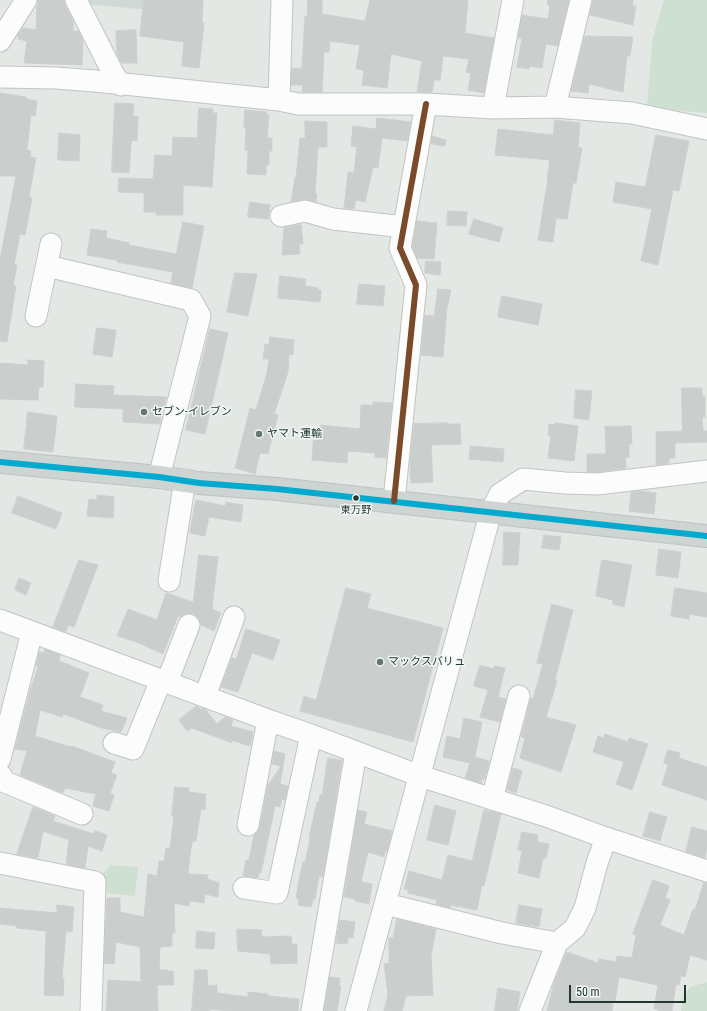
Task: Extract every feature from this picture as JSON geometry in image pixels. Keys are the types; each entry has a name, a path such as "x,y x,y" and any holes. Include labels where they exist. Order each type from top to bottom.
{"main road":[{"path":"0,462 490,511 707,536"}],"street":[{"path":"0,41 26,0"},
{"path":"76,0 113,74 121,85"},
{"path":"279,100 282,0"},
{"path":"493,108 513,0"},
{"path":"555,107 581,0"},
{"path":"0,77 56,78 279,100 298,104 426,104 493,108 555,107 632,113 707,129"},
{"path":"394,501 416,285 400,248 426,104"},
{"path":"281,216 305,211 333,220 404,228"},
{"path":"36,316 51,244"},
{"path":"47,266 191,300 200,316 159,477"},
{"path":"356,1011 386,904 490,511 500,494 522,479 597,484 707,471"},
{"path":"169,581 185,480"},
{"path":"205,696 234,617"},
{"path":"0,620 268,720 311,734 420,776 546,816 606,838 707,870"},
{"path":"114,743 133,749 189,625"},
{"path":"0,759 32,632"},
{"path":"492,799 519,696"},
{"path":"248,825 268,720"},
{"path":"244,888 277,893 311,734"},
{"path":"312,1011 356,752"},
{"path":"0,774 5,782 82,814"},
{"path":"530,1011 557,943 575,928 585,908 606,838"},
{"path":"0,863 95,882 91,1011"},
{"path":"386,904 502,933 557,943"}],"shaded area":[{"path":"84,0 174,0 173,12 83,4"}],"green space":[{"path":"664,0 707,0 707,113 647,108 652,41"},
{"path":"111,865 138,867 135,896 98,892 99,878"},
{"path":"707,982 707,1011 681,1011 682,1000 690,987"}],"building":[{"path":"38,0 64,0 73,21 73,31 78,31 83,40 82,65 24,63 27,41 18,39 18,34 23,28 36,30"},
{"path":"144,0 203,0 202,23 204,23 199,68 182,66 184,42 140,36"},
{"path":"308,0 322,0 322,14 365,21 370,0 468,0 465,33 494,38 484,93 468,90 471,73 466,72 469,59 443,56 440,80 434,80 432,92 417,92 422,61 391,54 387,88 362,85 364,70 356,69 360,45 330,41 329,52 324,52 322,92 302,92 303,85 291,85 292,68 302,69 305,16 307,16"},
{"path":"548,0 569,0 558,46 546,44 542,68 530,66 529,69 517,67 522,38 518,38 522,15 548,19 550,6 548,5"},
{"path":"593,0 633,0 632,6 636,6 633,25 590,15"},
{"path":"136,30 137,63 122,63 117,54 116,31"},
{"path":"585,36 633,37 630,56 627,56 623,92 589,84 588,93 571,91"},
{"path":"0,93 26,97 26,99 37,101 35,116 31,115 27,150 31,151 30,157 36,158 29,197 32,198 25,235 20,234 14,265 17,265 13,285 16,286 7,342 0,341 0,260 16,176 0,176"},
{"path":"115,103 134,104 133,116 138,116 137,141 132,140 131,144 129,173 112,172"},
{"path":"199,108 213,109 213,113 217,113 212,187 183,185 183,215 156,215 156,212 144,212 144,193 118,192 119,178 153,179 155,155 172,156 173,137 197,138"},
{"path":"245,110 267,112 266,114 269,115 267,138 272,138 272,151 269,151 269,165 266,164 266,175 247,174 248,150 245,150"},
{"path":"377,118 411,122 407,141 382,138 378,168 373,167 365,202 356,200 354,209 344,208 348,172 354,173 357,147 351,146 353,126 376,129"},
{"path":"555,120 580,123 578,147 582,148 576,183 573,183 567,219 556,218 553,242 538,240 550,160 495,155 498,129 553,135"},
{"path":"305,121 327,122 327,147 318,147 315,193 317,194 316,202 303,199 291,202 296,178 300,138 305,138"},
{"path":"59,133 80,135 79,161 58,160"},
{"path":"656,135 689,141 679,191 673,190 658,265 641,261 652,209 613,202 616,182 645,187"},
{"path":"432,136 446,140 445,146 431,144"},
{"path":"250,202 270,205 268,219 248,217"},
{"path":"448,211 467,212 466,226 447,225"},
{"path":"474,219 503,228 499,242 469,234"},
{"path":"417,221 437,223 434,259 417,258 412,247"},
{"path":"183,222 204,226 192,288 171,283 173,272 87,255 91,229 107,231 106,238 129,243 129,245 176,254"},
{"path":"301,225 303,244 299,244 300,254 282,255 284,228"},
{"path":"426,261 441,262 440,275 425,273"},
{"path":"235,273 257,274 248,316 227,312"},
{"path":"280,276 306,279 305,286 318,288 318,290 321,290 320,302 278,298"},
{"path":"359,284 385,286 383,306 357,304"},
{"path":"438,289 451,290 447,308 443,357 421,355 425,315 434,316"},
{"path":"502,296 542,304 538,325 498,317"},
{"path":"97,328 116,330 112,357 93,354"},
{"path":"210,329 228,333 205,434 186,430"},
{"path":"270,337 294,340 293,355 289,354 288,372 274,414 278,415 268,454 260,453 255,474 235,468 250,408 256,410 267,373 269,359 263,359 265,344 269,345"},
{"path":"28,360 44,361 43,387 39,387 38,400 0,399 0,363 28,365"},
{"path":"76,384 114,386 113,395 166,397 164,409 162,408 160,424 123,422 123,409 75,407"},
{"path":"682,388 702,388 702,396 705,396 705,417 702,417 703,431 707,431 707,442 675,443 675,458 669,458 669,463 656,465 656,432 682,431"},
{"path":"576,390 592,391 589,420 574,418"},
{"path":"373,402 392,403 386,458 375,457 375,453 348,451 347,463 312,460 314,433 320,433 321,425 360,429 361,405 373,405"},
{"path":"28,412 57,416 53,452 24,449"},
{"path":"555,423 578,426 574,461 548,458 551,436 548,435 549,424 554,425"},
{"path":"414,424 460,424 461,444 431,445 433,482 411,483 410,462"},
{"path":"631,426 632,444 629,444 629,457 625,458 626,468 587,472 587,454 606,454 605,427"},
{"path":"471,446 504,449 503,462 469,459"},
{"path":"640,491 656,493 654,514 629,511 631,492"},
{"path":"97,495 114,497 113,518 87,516 89,499 97,500"},
{"path":"18,496 62,513 56,529 12,513"},
{"path":"196,500 225,506 226,502 243,505 241,522 209,517 205,536 190,533"},
{"path":"504,532 520,533 518,565 503,565"},
{"path":"544,535 561,537 559,550 542,548"},
{"path":"659,549 681,552 678,578 656,575"},
{"path":"199,555 218,557 212,609 221,613 214,631 201,625 199,618 194,614 187,613 180,617 178,616 163,654 137,642 117,636 128,609 157,620 166,593 193,602"},
{"path":"79,560 98,565 74,627 68,625 66,632 53,627"},
{"path":"602,560 632,565 624,607 613,604 613,600 596,596"},
{"path":"19,578 31,583 26,595 15,590"},
{"name":"マックスバリュ","path":"346,588 371,594 367,608 443,628 413,742 300,711 304,696 316,700"},
{"path":"675,588 707,593 707,617 689,614 689,619 671,616"},
{"path":"552,604 573,610 555,680 557,681 546,717 576,725 561,772 520,758 525,738 521,737 531,698 533,699 543,664 537,663"},
{"path":"246,629 280,640 273,660 252,653 238,692 221,687 232,658 236,659"},
{"path":"45,649 60,655 59,661 89,673 80,697 103,705 101,711 127,718 121,732 102,728 63,714 62,717 40,710 35,736 71,747 72,746 115,762 111,773 117,775 110,793 114,795 109,811 93,806 96,794 65,788 63,793 20,775 27,751 15,749 30,691 38,667 36,666 39,652 43,653"},
{"path":"480,665 494,669 494,666 505,668 498,697 506,699 500,722 480,717 488,690 474,686"},
{"path":"197,706 201,710 202,708 206,710 217,724 225,717 233,720 231,726 253,732 250,746 230,740 232,743 192,728 187,731 179,720"},
{"path":"464,718 482,722 475,757 489,761 485,779 482,779 481,783 465,778 470,763 443,757 447,736 460,739"},
{"path":"605,734 628,742 629,738 648,744 632,790 616,784 624,762 593,752 598,736 604,738"},
{"path":"668,750 680,753 679,758 707,767 707,800 662,785 668,765 664,763"},
{"path":"274,751 285,754 280,784 288,786 285,800 282,799 280,807 275,806 261,873 259,873 258,878 243,876 246,860 249,860 254,835 260,827 268,785 281,766 272,764"},
{"path":"328,758 342,760 323,877 319,876 315,899 313,899 311,907 298,905 299,899 296,898 299,880 303,862 305,863 317,802 319,802 320,795 322,795"},
{"path":"513,768 522,771 516,793 507,790"},
{"path":"175,787 189,788 188,792 206,794 205,810 201,809 196,841 193,841 191,847 188,874 208,875 207,879 219,883 218,897 205,894 204,903 190,901 189,906 174,903 175,933 172,933 172,946 160,947 159,970 173,971 174,985 157,985 158,1011 106,1011 108,980 141,982 140,947 116,942 114,964 104,963 107,898 120,898 120,912 144,917 148,874 157,876 159,861 164,861 166,848 170,848 174,817 172,816"},
{"path":"435,805 456,811 448,845 427,840"},
{"path":"33,807 55,816 53,821 94,834 95,831 107,835 102,851 88,846 85,868 66,864 69,840 43,831 38,858 17,854"},
{"path":"358,810 367,812 364,824 392,831 384,857 368,852 361,882 372,884 369,904 344,897"},
{"path":"484,810 501,814 484,886 482,885 477,910 451,905 450,908 436,904 437,900 408,893 408,890 404,889 409,871 442,880 448,855 472,861"},
{"path":"650,812 667,817 660,841 643,836"},
{"path":"692,827 707,831 707,849 705,858 686,852"},
{"path":"522,832 538,835 537,842 549,844 546,858 543,858 539,878 518,873 522,851 518,850"},
{"path":"653,880 669,886 665,898 670,900 660,925 684,935 693,909 695,910 704,882 707,883 707,960 690,955 685,977 681,976 679,985 676,984 672,1011 658,1011 659,1009 654,1009 658,985 619,977 612,1011 547,1011 555,980 567,952 598,963 599,959 616,962 617,956 632,958 636,935 633,934"},
{"path":"57,905 74,907 72,932 66,931 62,978 64,978 63,996 44,995 46,931 17,928 17,926 0,924 0,908 57,913"},
{"path":"519,905 542,909 539,927 516,923"},
{"path":"397,919 436,929 431,956 433,995 406,996 402,1011 384,1011 388,995 384,964 389,963 389,938 393,938"},
{"path":"340,920 355,922 353,938 348,937 347,944 336,943"},
{"path":"237,929 262,930 261,937 291,936 292,944 297,944 297,963 271,964 270,954 238,951"},
{"path":"197,931 215,933 214,949 196,948"},
{"path":"195,970 207,970 208,986 217,985 217,993 248,997 248,992 268,994 268,996 299,999 298,1011 228,1011 210,1009 210,1011 192,1011"},
{"path":"330,977 340,978 339,986 341,986 337,1011 324,1011"},
{"path":"498,988 520,992 517,1011 495,1011"}],"transit line":[{"path":"394,501 416,285 400,248 426,104"},
{"path":"0,462 159,477 199,483 277,489 707,536"}],"place":[{"name":"セブン-イレブン","path":"144,412"},
{"name":"ヤマト運輸","path":"259,434"},
{"name":"東万野","path":"356,498"},
{"name":"マックスバリュ","path":"380,662"}]}
